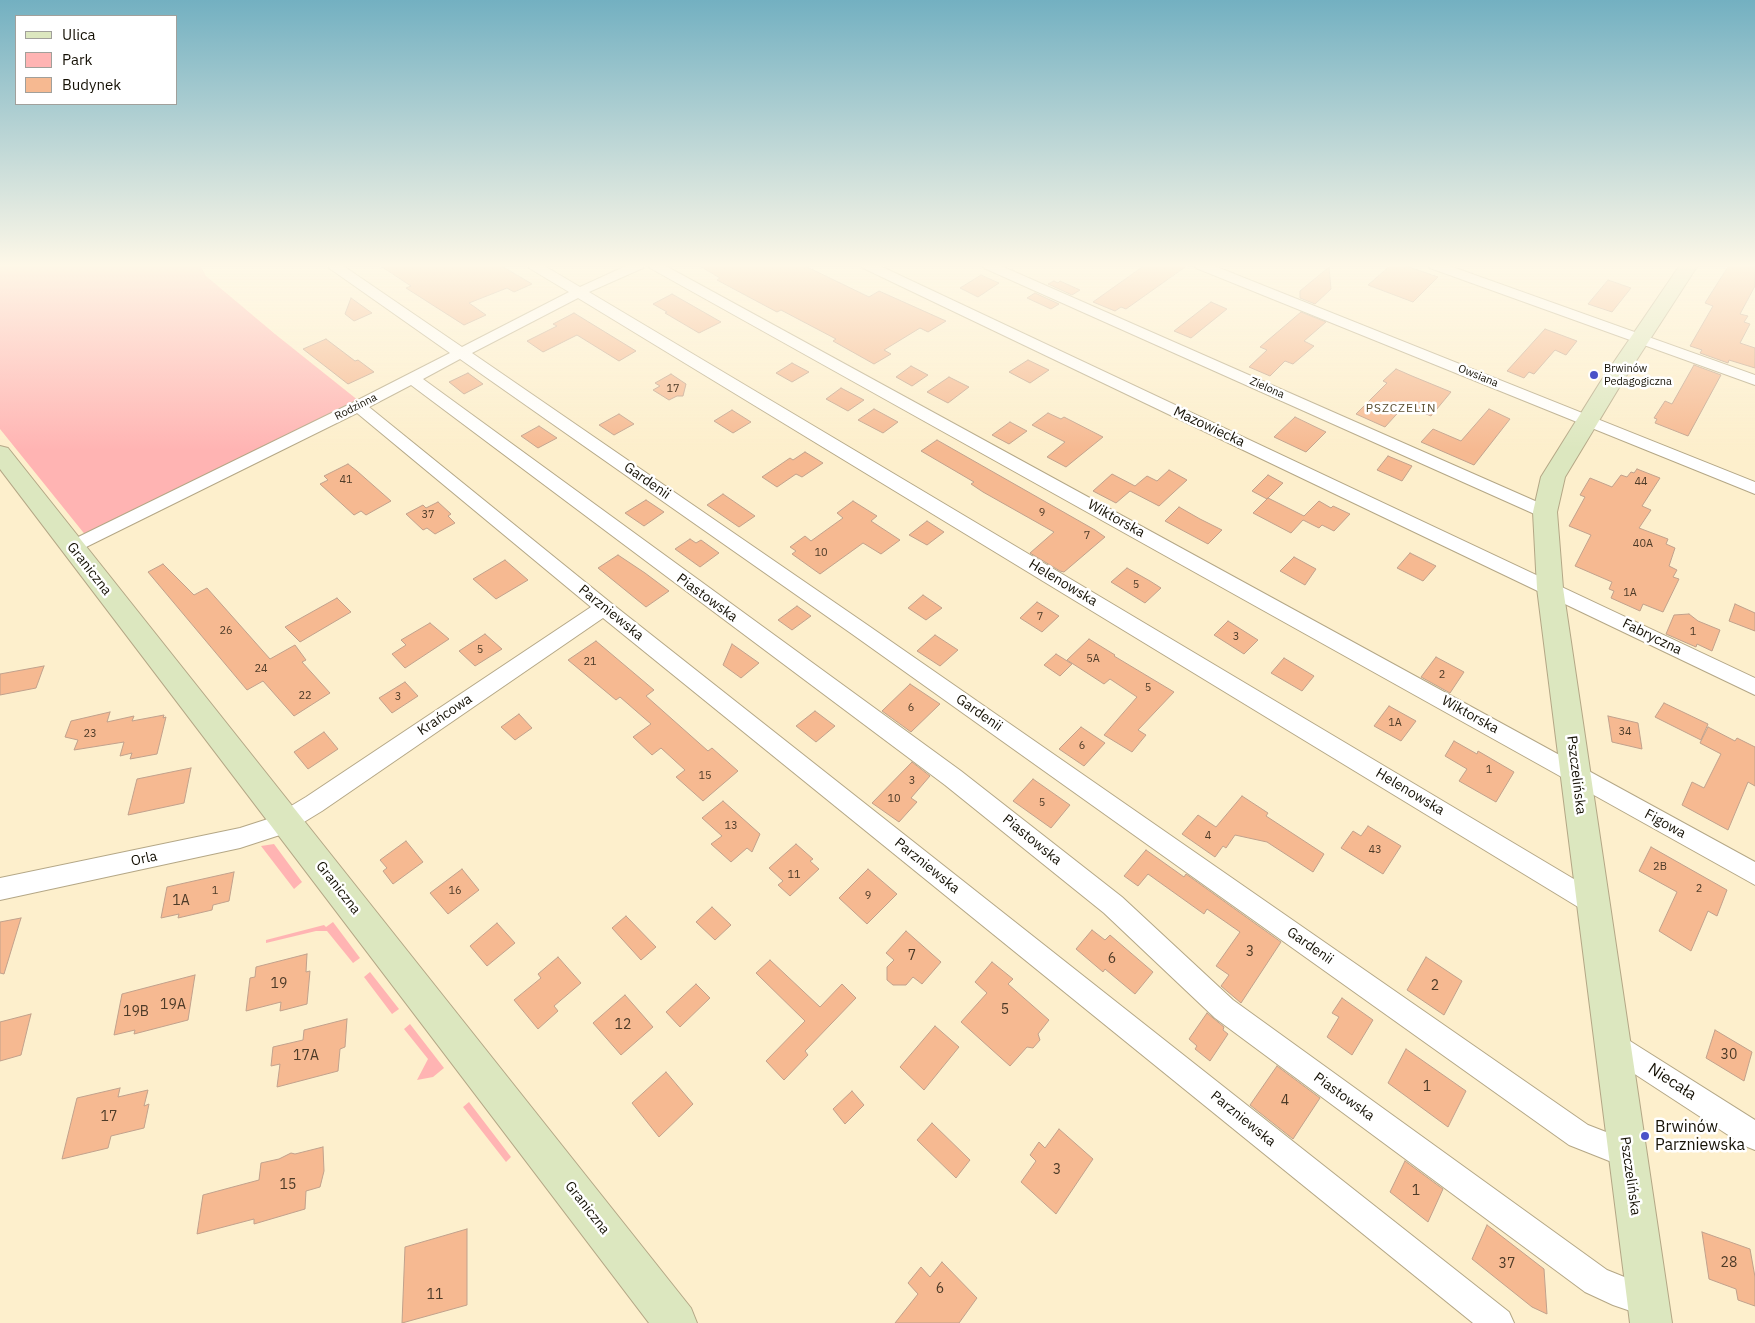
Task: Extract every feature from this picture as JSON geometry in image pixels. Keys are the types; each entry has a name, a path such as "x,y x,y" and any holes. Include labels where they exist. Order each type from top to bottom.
{"main road":[{"name":"Pszczelińska","path":"1648,327 1587,420 1553,477 1545,512 1550,588 1576,774 1591,902 1613,1045 1649,1312"},
{"name":"Graniczna","path":"0,453 676,1323"}],"street":[{"name":"Gardenii","path":"425,327 1579,1135 1627,1154"},
{"name":"Rodzinna","path":"72,547 358,406 513,327"},
{"name":"Helenowska","path":"637,327 1591,902"},
{"name":"Wiktorska","path":"767,327 1576,774"},
{"name":"Mazowiecka","path":"998,327 1550,588"},
{"name":"Zielona","path":"1128,327 1545,512"},
{"name":"Owsiana","path":"1355,327 1755,488"},
{"path":"1606,327 1755,380"},
{"name":"Piastowska","path":"412,378 953,778 1113,905 1224,1009 1596,1281 1649,1312"},
{"name":"Parzniewska","path":"358,406 604,608 1498,1323"},
{"name":"Fabryczna","path":"1550,588 1755,687"},
{"name":"Krańcowa","path":"285,822 604,608"},
{"name":"Figowa","path":"1576,774 1755,874"},
{"name":"Orla","path":"0,889 262,833 285,822"},
{"name":"Niecała","path":"1613,1045 1755,1136"}],"green space":[{"path":"0,327 266,327 359,401 87,537 0,429"},
{"path":"274,844 302,882 294,889 261,846"},
{"path":"333,922 360,958 353,963 327,931 316,931 266,943 266,940 324,925 326,927"},
{"path":"370,972 399,1009 392,1014 364,977"},
{"path":"410,1024 444,1068 433,1077 417,1080 428,1059 404,1029"},
{"path":"469,1102 511,1157 506,1162 463,1107"}],"building":[{"path":"556,327 596,327 636,351 619,361 577,335 543,352 527,341"},
{"path":"688,327 712,327 699,333"},
{"path":"813,327 937,327 928,332 920,328 884,350 891,354 874,364 833,341 836,339"},
{"path":"1179,327 1205,327 1191,338 1174,331"},
{"path":"1284,327 1321,327 1304,341 1314,346 1293,364 1285,361 1270,376 1249,367 1267,350 1260,347"},
{"path":"1701,327 1749,327 1740,343 1755,348 1755,368 1729,360 1728,363 1700,353 1702,350 1690,346"},
{"path":"1545,329 1577,341 1566,355 1555,350 1534,374 1529,372 1524,378 1507,371"},
{"path":"326,339 355,361 358,360 374,372 348,384 303,349"},
{"path":"1028,360 1049,370 1030,383 1009,372"},
{"path":"792,363 809,372 792,382 776,373"},
{"path":"1694,365 1721,375 1688,436 1655,423 1657,419 1654,418 1665,401 1672,404"},
{"path":"911,366 928,375 912,386 896,377"},
{"path":"1396,369 1451,392 1431,416 1405,405 1385,427 1356,414 1387,383 1383,381"},
{"path":"468,373 483,384 464,394 449,382"},
{"path":"671,374 686,384 683,396 677,396 669,400 653,390 660,386 655,383"},
{"path":"949,377 969,387 948,403 927,392"},
{"path":"841,388 864,400 848,411 826,399"},
{"path":"874,409 898,422 883,433 858,420"},
{"path":"1489,409 1510,419 1474,465 1421,442 1433,429 1461,441"},
{"path":"732,410 751,422 733,433 714,421"},
{"path":"1048,413 1061,419 1064,417 1103,437 1066,467 1047,457 1065,442 1032,425"},
{"path":"619,414 634,424 614,435 599,425"},
{"path":"1295,417 1326,432 1306,452 1274,437"},
{"path":"1010,422 1027,431 1009,444 992,435"},
{"path":"539,426 557,438 538,448 521,436"},
{"path":"937,440 1105,537 1064,572 1060,571 1030,553 1054,532 983,492 971,484 974,482 921,451"},
{"path":"805,452 823,463 802,477 796,474 777,487 762,477 790,458 793,460"},
{"path":"1388,456 1412,466 1402,481 1377,470"},
{"path":"348,464 391,501 366,515 361,511 354,515 320,484 328,480 324,476"},
{"path":"1637,469 1660,478 1642,506 1651,510 1639,528 1668,539 1666,544 1675,548 1669,566 1677,570 1673,577 1679,579 1663,612 1643,604 1640,611 1611,598 1614,591 1609,589 1612,582 1575,566 1591,535 1569,526 1585,497 1580,495 1590,478 1612,487 1621,475 1627,477"},
{"path":"1169,470 1187,480 1159,506 1130,491 1116,503 1093,491 1112,474 1135,486 1147,476 1157,481"},
{"path":"1268,475 1283,483 1267,499 1252,491"},
{"path":"723,494 755,516 739,527 707,505"},
{"path":"1268,498 1304,516 1319,501 1331,508 1333,506 1350,514 1334,531 1322,525 1319,528 1303,520 1291,533 1253,513"},
{"path":"646,500 664,512 644,526 625,513"},
{"path":"853,501 877,516 871,521 900,540 881,554 863,543 820,574 792,554 796,551 790,547 805,536 811,541 843,518 837,513"},
{"path":"438,502 451,514 448,516 455,523 435,534 427,528 423,530 406,514 423,505 426,508"},
{"path":"1179,507 1222,530 1208,544 1165,521"},
{"path":"927,521 944,532 927,545 909,535"},
{"path":"690,539 696,543 701,540 719,553 700,567 675,549"},
{"path":"1410,553 1436,566 1423,581 1397,568"},
{"path":"618,555 669,591 646,607 598,568"},
{"path":"1294,557 1316,569 1305,585 1280,571"},
{"path":"505,560 528,580 496,599 473,579"},
{"path":"163,564 194,595 207,588 270,659 295,645 306,660 302,662 330,693 294,716 263,681 247,690 148,572"},
{"path":"1127,568 1161,588 1145,603 1111,582"},
{"path":"923,595 942,608 926,620 908,608"},
{"path":"337,598 351,612 300,642 285,627"},
{"path":"1037,602 1059,616 1042,632 1020,618"},
{"path":"1735,604 1755,613 1755,631 1729,621"},
{"path":"797,606 811,616 792,630 778,620"},
{"path":"1689,614 1698,621 1720,630 1712,651 1697,644 1696,647 1666,634 1674,615"},
{"path":"1228,621 1258,640 1244,654 1214,635"},
{"path":"430,623 449,639 405,668 392,654 406,645 401,640"},
{"path":"485,634 502,649 475,666 459,651"},
{"path":"935,635 958,650 940,666 917,651"},
{"path":"1089,639 1174,692 1138,730 1146,735 1132,752 1104,735 1137,697 1110,679 1104,684 1067,660"},
{"path":"596,641 654,690 646,696 708,751 712,748 738,771 703,801 676,777 685,770 661,748 652,755 633,737 651,724 620,697 616,700 568,660"},
{"path":"732,644 759,663 741,678 723,665"},
{"path":"1056,654 1072,664 1060,676 1044,665"},
{"path":"1436,657 1464,672 1450,693 1421,677"},
{"path":"1284,658 1314,676 1302,691 1271,673"},
{"path":"44,666 36,688 0,695 0,674"},
{"path":"405,682 418,696 392,713 379,698"},
{"path":"910,684 940,704 911,732 882,711"},
{"path":"1664,703 1708,724 1701,740 1655,717"},
{"path":"1389,706 1416,721 1401,741 1374,726"},
{"path":"815,711 835,726 816,742 796,726"},
{"path":"110,712 107,722 134,716 132,721 164,715 163,718 166,717 157,754 130,759 132,753 120,756 124,742 74,750 78,740 65,737 71,721"},
{"path":"519,714 532,728 515,740 501,727"},
{"path":"1608,716 1638,723 1642,749 1612,742"},
{"path":"1081,727 1105,743 1084,766 1059,749"},
{"path":"1708,727 1735,741 1737,738 1755,747 1755,786 1748,782 1728,830 1682,805 1692,782 1704,788 1721,754 1700,743"},
{"path":"324,732 338,749 308,769 294,752"},
{"path":"1454,741 1477,754 1478,751 1514,772 1496,802 1459,781 1467,769 1445,756"},
{"path":"912,762 930,776 911,798 917,802 899,822 872,803"},
{"path":"191,768 184,803 128,815 137,779"},
{"path":"1033,779 1070,805 1051,828 1013,801"},
{"path":"1242,796 1268,813 1266,816 1324,854 1313,872 1267,842 1235,835 1226,848 1223,846 1215,857 1182,834 1198,815 1216,827"},
{"path":"723,801 760,834 752,852 747,848 731,862 711,844 722,836 702,818"},
{"path":"1368,826 1401,846 1383,874 1341,848 1353,831 1361,836"},
{"path":"406,841 423,862 393,884 383,871 387,868 380,860"},
{"path":"796,844 813,859 810,861 819,869 790,896 778,885 783,881 769,868"},
{"path":"1651,847 1727,890 1717,916 1708,911 1691,951 1659,931 1677,892 1639,871"},
{"path":"1146,850 1184,877 1186,874 1281,942 1241,1003 1221,986 1229,975 1216,966 1240,932 1207,909 1204,914 1148,874 1138,886 1124,876"},
{"path":"462,869 479,890 448,914 430,893"},
{"path":"868,869 897,894 867,924 839,898"},
{"path":"234,872 229,901 213,905 212,910 178,918 179,914 161,918 167,887"},
{"path":"712,907 731,925 715,940 696,922"},
{"path":"626,916 656,947 641,960 612,928"},
{"path":"21,918 4,974 0,973 0,922"},
{"path":"497,923 515,943 487,966 470,946"},
{"path":"1092,930 1105,940 1110,935 1153,972 1135,994 1105,969 1103,972 1076,949"},
{"path":"906,931 941,962 922,984 913,977 906,985 893,985 887,980 887,967 894,960 886,953"},
{"path":"307,954 306,972 310,971 307,1004 280,1011 281,1002 246,1011 250,978 255,977 256,967"},
{"path":"558,957 581,983 554,1006 558,1011 538,1029 514,1000 541,978 538,974"},
{"path":"1426,957 1462,981 1444,1015 1407,990"},
{"path":"770,960 820,1007 842,984 856,998 805,1051 808,1055 784,1080 766,1061 805,1021 756,973"},
{"path":"992,962 1013,979 1008,984 1049,1020 1038,1034 1040,1040 1033,1048 1027,1047 1010,1066 961,1022 987,993 975,982"},
{"path":"195,975 188,1020 134,1034 135,1030 114,1035 122,994"},
{"path":"696,984 710,998 680,1027 666,1012"},
{"path":"625,995 653,1027 621,1055 593,1023"},
{"path":"1342,998 1373,1020 1352,1055 1327,1037 1339,1017 1332,1013"},
{"path":"1207,1013 1224,1027 1223,1030 1228,1034 1210,1061 1195,1049 1197,1046 1189,1039"},
{"path":"31,1014 21,1055 0,1061 0,1022"},
{"path":"347,1019 345,1047 340,1049 338,1071 277,1087 280,1064 271,1066 273,1047 303,1040 304,1030"},
{"path":"935,1026 959,1047 924,1090 900,1067"},
{"path":"1715,1030 1752,1052 1744,1081 1706,1058"},
{"path":"1406,1049 1466,1091 1448,1127 1388,1083"},
{"path":"1277,1066 1320,1098 1293,1139 1250,1105"},
{"path":"666,1072 693,1104 659,1137 632,1103"},
{"path":"120,1088 118,1097 148,1090 144,1106 149,1104 144,1128 111,1136 108,1148 62,1159 77,1098"},
{"path":"852,1091 864,1105 845,1124 833,1109"},
{"path":"932,1123 970,1160 956,1178 917,1140"},
{"path":"1059,1129 1093,1159 1056,1214 1021,1182 1036,1161 1030,1155 1039,1142 1045,1148"},
{"path":"323,1147 324,1171 320,1187 306,1191 305,1209 254,1224 254,1219 197,1234 203,1195 259,1180 261,1163 279,1159 291,1153 295,1154"},
{"path":"1405,1161 1443,1189 1428,1222 1390,1192"},
{"path":"1487,1225 1544,1269 1547,1314 1532,1307 1472,1259"},
{"path":"467,1229 467,1305 402,1323 405,1247"},
{"path":"1702,1232 1750,1249 1755,1277 1755,1306 1738,1300 1736,1289 1709,1279"},
{"path":"942,1262 977,1298 959,1323 895,1323 918,1294 908,1283 921,1267 930,1277"}],"place":[{"name":"Brwinów Pedagogiczna","path":"1594,375"},
{"name":"Brwinów Parzniewska","path":"1645,1136"}],"district":[{"name":"PSZCZELIN","path":"1401,409"}]}
